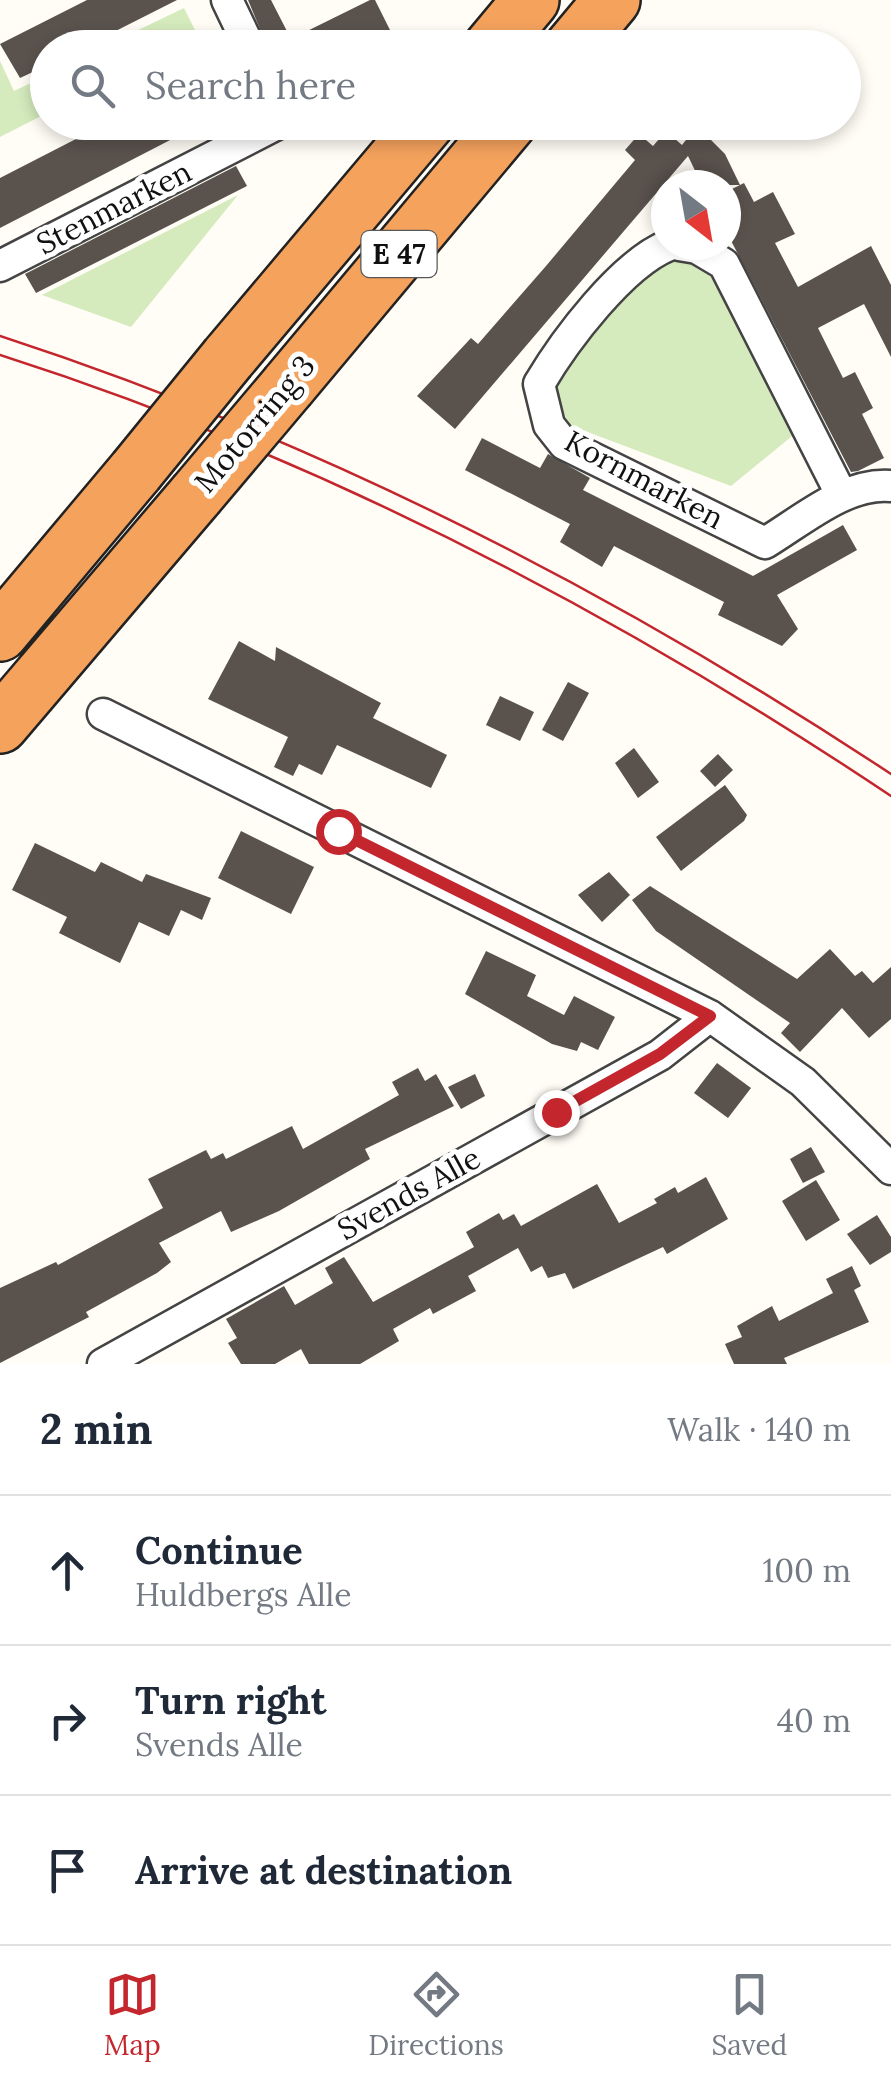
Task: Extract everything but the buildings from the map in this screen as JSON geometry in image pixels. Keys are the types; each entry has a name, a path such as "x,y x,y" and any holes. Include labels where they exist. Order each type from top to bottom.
{"highway":[{"path":"505,30 531,0"},
{"path":"587,30 612,0"},
{"name":"Motorring 3","path":"0,632 412,140"},
{"name":"Motorring 3","path":"0,725 495,140"}],"street":[{"path":"226,0 241,30"},
{"name":"Stenmarken","path":"0,266 246,140"},
{"name":"Kornmarken","path":"651,252 560,350 539,384 549,425 564,444 766,543 842,496 872,484 891,486"},
{"path":"717,260 724,264 842,496"},
{"path":"103,714 710,1016 803,1082 891,1169"},
{"name":"Svends Alle","path":"103,1364 660,1054 710,1016"}],"green space":[{"path":"184,8 195,30 138,30"},
{"path":"0,61 14,91 30,83 30,122 0,137"},
{"path":"238,195 131,327 42,295"},
{"path":"663,260 702,263 754,346 797,432 731,486 569,425 552,384 620,292"}],"tram line":[{"path":"0,336 234,422 460,525 679,643 891,774"},
{"path":"0,355 118,395 234,441 461,544 680,664 891,796"}],"route":[{"path":"338,831 710,1016 660,1054 556,1112"}]}
